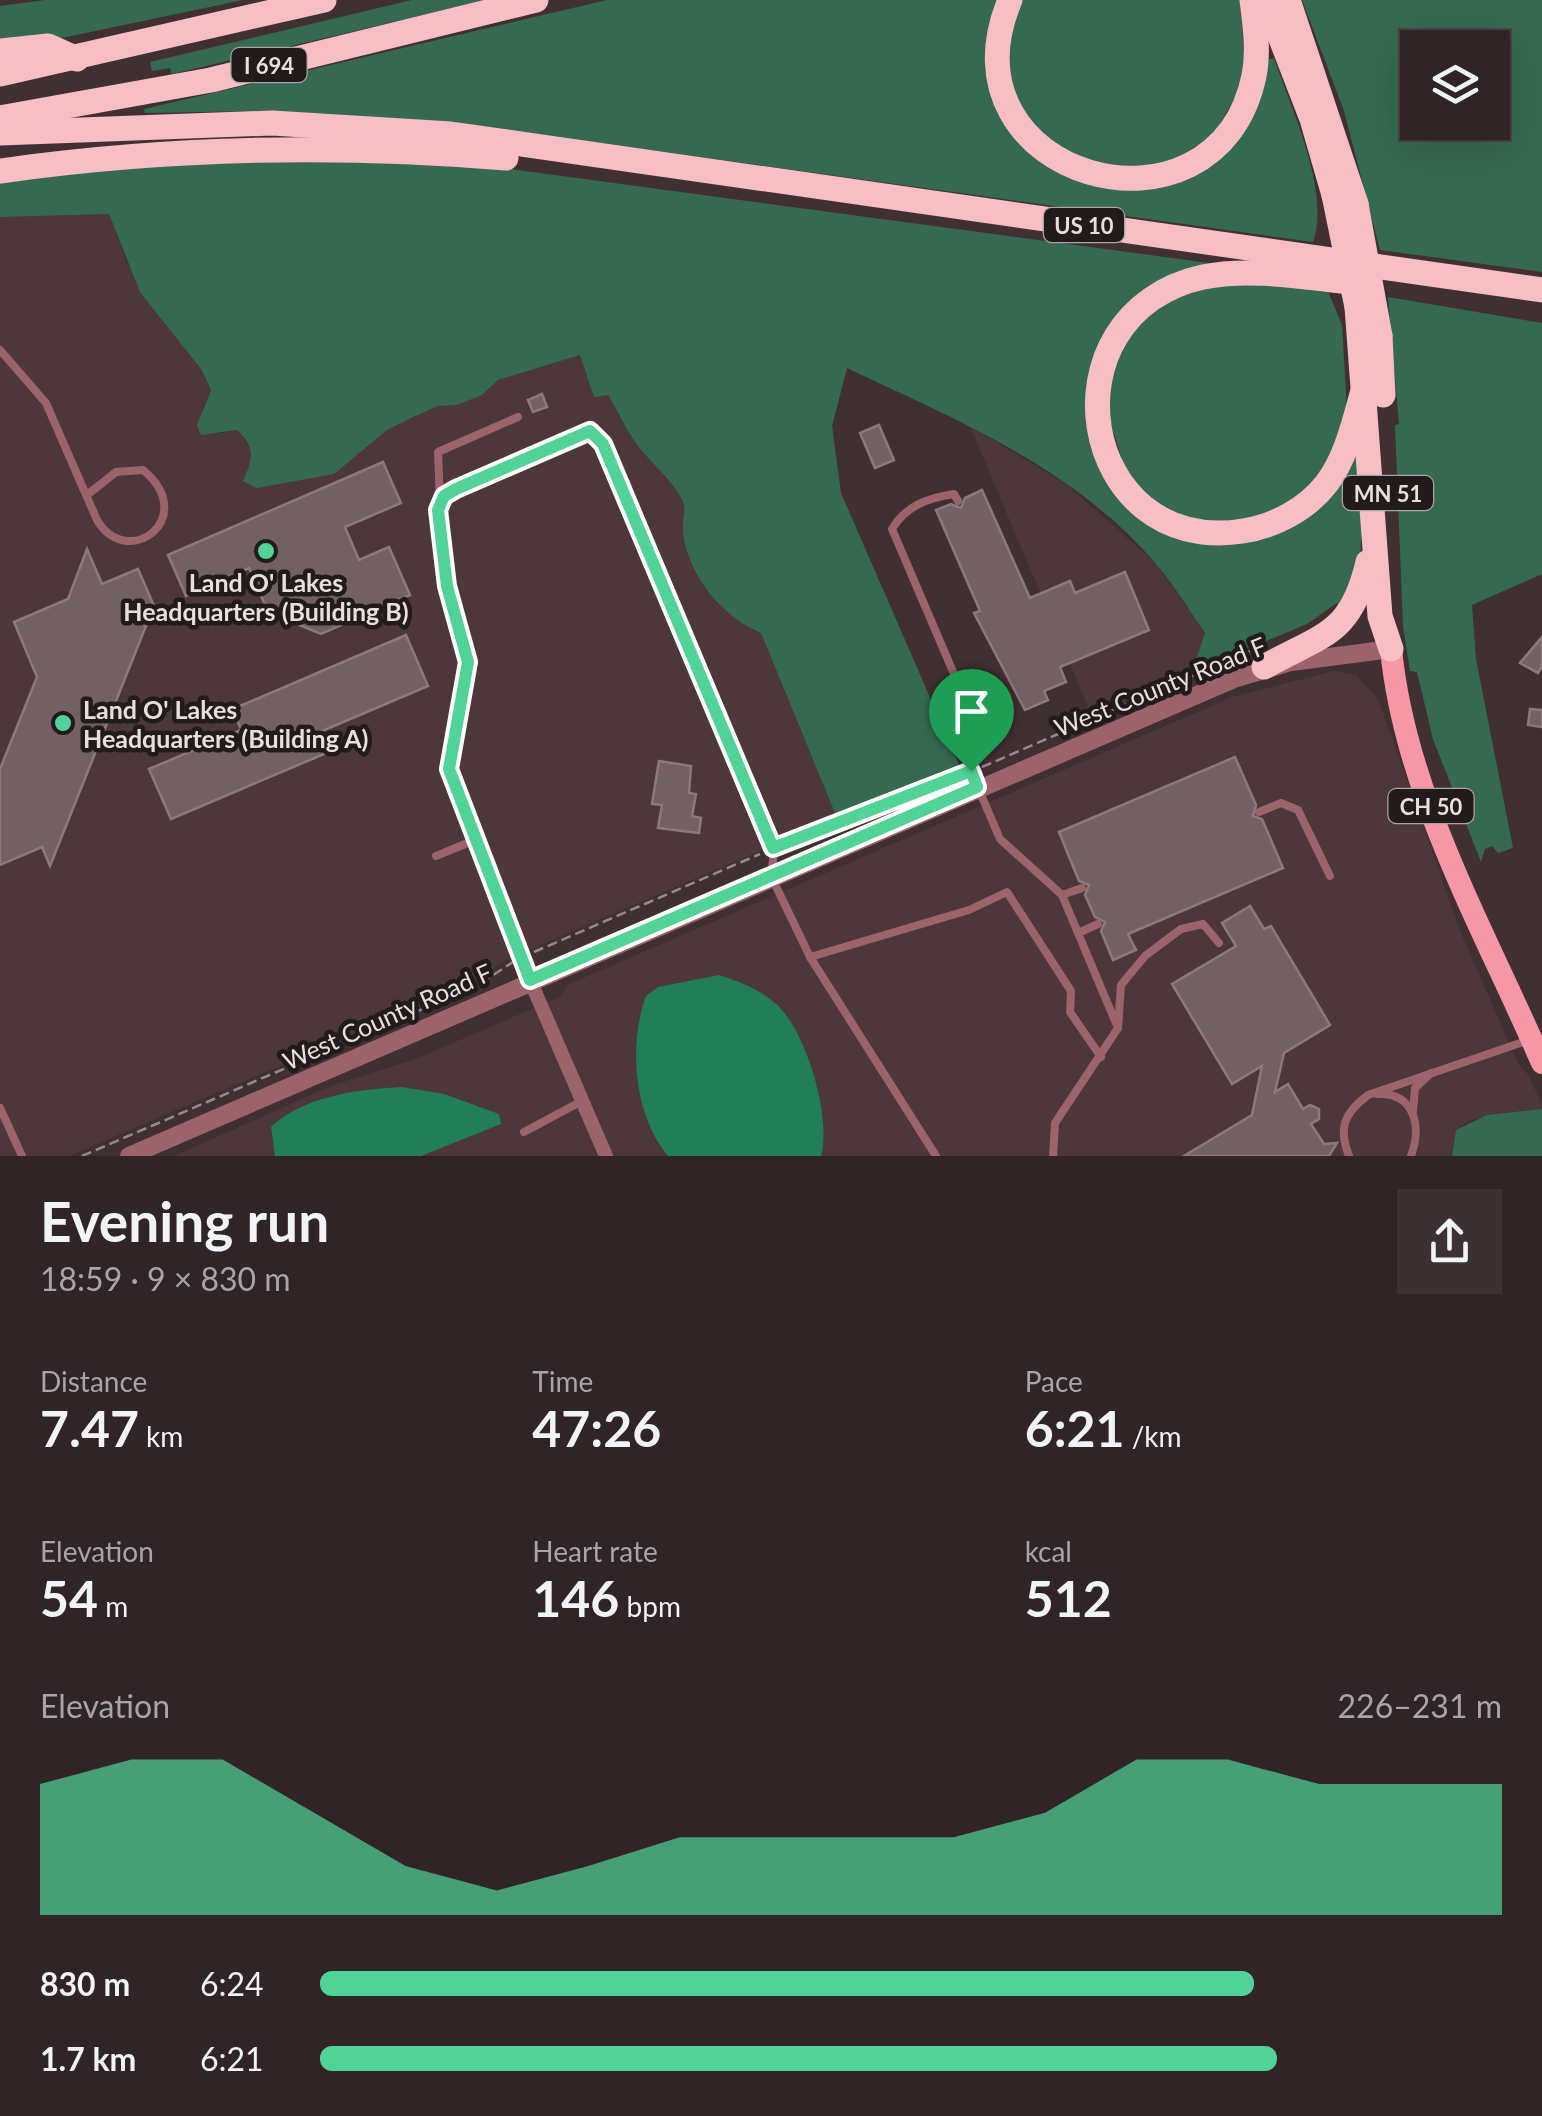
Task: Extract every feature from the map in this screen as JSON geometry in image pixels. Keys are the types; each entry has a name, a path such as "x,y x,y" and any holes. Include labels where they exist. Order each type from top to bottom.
{"highway":[{"name":"I 694","path":"0,74 77,60 324,0"},
{"name":"I 694","path":"0,118 210,80 536,0"},
{"path":"1010,0 997,38 997,60 1006,96 1022,130 1048,154 1086,175 1134,180 1170,172 1208,152 1248,100 1255,72 1252,0"},
{"name":"MN 51","path":"1266,0 1345,199 1366,384 1380,616 1391,650"},
{"name":"MN 51","path":"1288,0 1380,336 1394,614 1391,650"},
{"path":"0,51 48,46 77,60"},
{"name":"US 10","path":"0,133 272,123 451,134 1542,294"},
{"path":"0,171 94,158 275,148 404,150 570,163 625,160"},
{"path":"1366,384 1340,461 1327,482 1310,501 1261,528 1203,532 1176,524 1128,492 1100,442 1098,383 1106,354 1122,326 1170,288 1204,277 1238,274 1542,294"},
{"path":"1263,656 1328,634 1348,617 1362,590 1374,538"}],"main road":[{"name":"CH 50","path":"1391,650 1400,705 1430,805 1537,1037 1542,1062"}],"street":[{"name":"West County Road F","path":"129,1156 771,876 974,779 1263,656 1391,650"},
{"path":"530,980 606,1156"}],"lane":[{"path":"0,350 46,403 86,494 104,532 123,541 142,540 155,531 166,505 164,491 144,470 116,472 86,494"},
{"path":"518,417 438,452 447,586 468,662 449,769 530,980"},
{"path":"440,502 456,489 590,431 596,433 773,848 771,876 810,957 936,1156"},
{"path":"958,501 954,494 938,496 902,511 892,529 975,722 974,779 1000,839 1062,895 1118,1028"},
{"path":"1259,812 1281,803 1298,810 1330,876"},
{"path":"436,856 475,840"},
{"path":"1062,895 1082,888"},
{"path":"810,957 969,910 1007,892 1071,991 1070,1012 1101,1057"},
{"path":"1078,933 1098,924"},
{"path":"1053,1156 1056,1123 1118,1028 1121,985 1145,956 1181,929 1203,924 1219,943"},
{"path":"1349,1156 1341,1132 1348,1110 1368,1096 1537,1037"},
{"path":"1412,1156 1420,1134 1413,1111 1415,1088 1434,1070"},
{"path":"1368,1096 1385,1094 1401,1099 1413,1111"},
{"path":"524,1132 582,1101"},
{"path":"0,1108 22,1156"}],"path":[{"path":"82,1156 478,986 521,958 773,848 974,779 1263,656"}],"shaded area":[{"path":"45,0 243,0 57,39 0,46 0,6"},
{"path":"412,0 486,0 172,74 170,68 152,71 150,62"},
{"path":"607,0 1001,0 994,21 1040,159 1095,186 1141,190 1183,179 1220,158 1266,60 1274,58 1313,175 1317,222 1313,242 449,122 256,111 145,113 144,109"},
{"path":"1018,0 1240,0 1246,77 1214,135 1165,166 1086,167 1024,118 1005,66"},
{"path":"1302,0 1542,0 1542,272 1380,250 1344,111"},
{"path":"176,157 487,166 1209,263 1208,269 1180,277 1090,385 1143,515 1271,533 1356,446 1363,481 1360,571 1342,608 1337,603 1307,624 1192,672 1205,633 1163,572 1124,530 1089,500 1012,449 847,368 832,426 841,493 962,771 837,818 761,633 733,617 700,579 686,549 683,500 635,442 608,395 594,397 580,355 498,380 482,395 457,405 438,406 411,418 387,430 334,474 257,488 243,481 251,454 237,430 201,435 197,425 211,390 201,369 140,292 109,214 0,217 0,177"},
{"path":"109,213 127,263 201,369 211,390 202,409 216,434 237,430 250,442 253,459 244,480 306,479 334,473 387,430 411,418 438,406 457,405 482,395 498,380 580,355 594,396 607,394 635,442 680,494 686,505 682,532 750,629 761,633 837,818 500,963 476,982 69,1156 0,1156 0,217"},
{"path":"1223,283 1327,289 1342,325 1347,411 1323,476 1269,516 1204,523 1165,510 1127,476 1104,401 1127,335 1163,303"},
{"path":"1388,297 1542,323 1542,574 1472,605 1476,659 1513,848 1498,853 1492,846 1485,849 1481,862 1433,739 1417,672 1410,671 1403,626 1395,425 1399,424"},
{"path":"970,426 1063,482 1155,562 1205,633 1192,672 1092,716"},
{"path":"1334,671 1356,675 1378,699 1461,933 1518,1063 1529,1076 1542,1105 1542,1109 1470,1120 1456,1130 1452,1156 174,1156 333,1085 413,1060 560,997 567,985 1232,697"},
{"path":"719,975 769,998 797,1033 819,1098 823,1120 821,1156 668,1156 657,1139 641,1100 636,1057 646,996 658,987"},
{"path":"402,1087 444,1094 499,1114 501,1124 421,1156 275,1156 271,1127 284,1116 315,1101 351,1092"},
{"path":"1542,1109 1542,1156 1452,1156 1456,1130 1487,1115"}],"building":[{"path":"542,394 547,407 533,412 528,400"},
{"path":"879,425 894,460 875,468 860,433"},
{"name":"Land O' Lakes Headquarters (Building B)","path":"383,462 401,503 345,527 359,560 389,547 410,595 321,634 268,612 249,568 186,596 168,555"},
{"path":"982,490 1030,598 1070,581 1075,593 1125,572 1149,630 1060,667 1066,682 1044,691 1048,700 1025,710 974,613 980,611 936,510 951,504 961,508 965,498"},
{"name":"Land O' Lakes Headquarters (Building A)","path":"87,549 102,584 138,569 154,606 50,866 42,847 0,865 0,769 37,677 14,622 68,599"},
{"path":"406,635 428,686 315,734 324,754 171,819 149,769 241,730 233,709"},
{"path":"1542,637 1542,666 1538,673 1520,663"},
{"path":"1530,709 1542,710 1542,727 1528,725"},
{"path":"1235,757 1256,805 1253,816 1262,819 1283,868 1128,934 1136,950 1113,960 1101,931 1105,922 1095,917 1085,895 1089,885 1079,881 1059,832"},
{"path":"659,761 691,766 689,793 696,794 692,816 701,818 699,833 658,828 662,805 652,804"},
{"path":"1250,906 1264,929 1271,926 1330,1025 1284,1053 1275,1092 1288,1084 1303,1109 1310,1105 1319,1109 1319,1119 1311,1124 1324,1144 1337,1143 1329,1156 1184,1156 1252,1115 1262,1066 1232,1084 1172,984 1236,946 1222,923"}],"place":[{"name":"Land O' Lakes Headquarters (Building B)","path":"266,551"},
{"name":"Land O' Lakes Headquarters (Building A)","path":"63,723"}],"route":[{"path":"590,431 600,437 773,848 971,771 977,787 530,980 449,769 468,662 447,586 438,517 440,502 456,489 590,431"}]}
